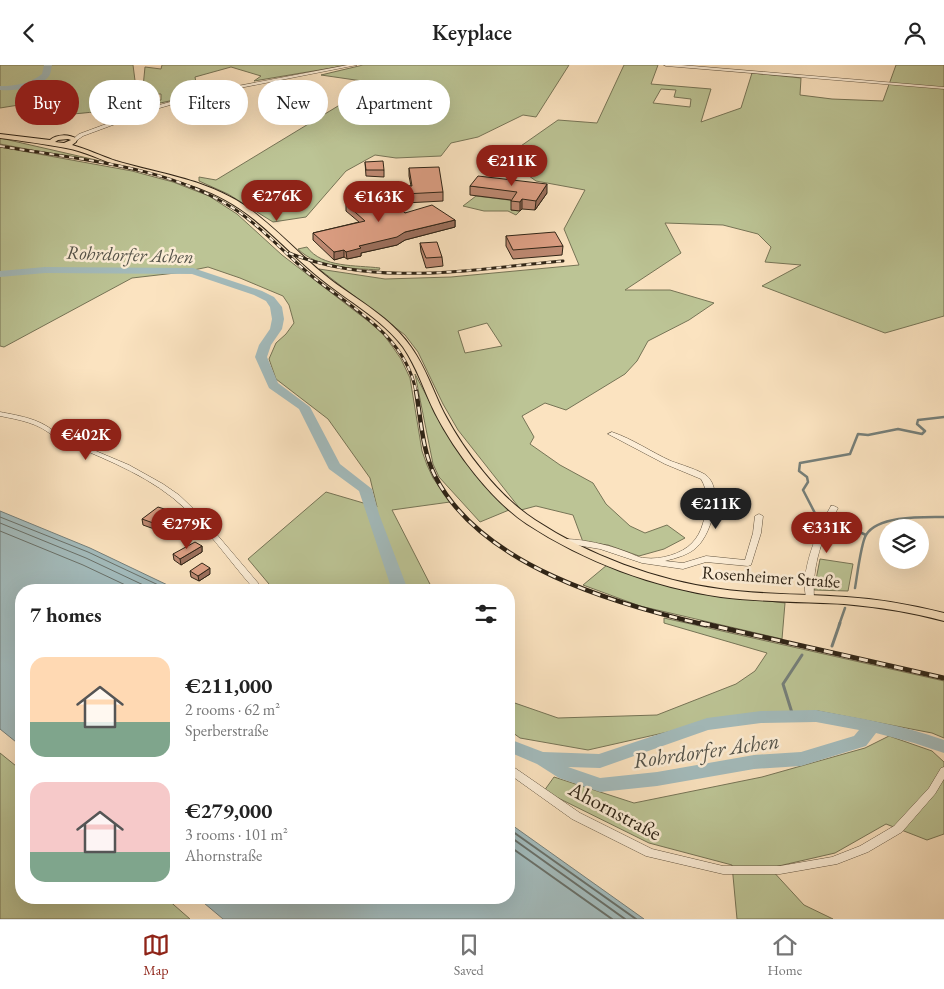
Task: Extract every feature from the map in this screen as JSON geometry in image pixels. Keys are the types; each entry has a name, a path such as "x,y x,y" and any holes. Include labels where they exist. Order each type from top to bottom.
{"main road":[{"path":"0,136 72,142"},
{"name":"Rosenheimer Straße","path":"52,141 54,145 72,142 113,162 196,182 244,208 312,269 400,338 412,355 442,417 498,494 526,519 567,541 606,560 642,574 697,590 748,596 810,598 889,604 944,617"}],"street":[{"path":"72,142 81,135 154,108 208,93 355,65"},
{"path":"666,65 944,88"},
{"path":"0,414 31,422 51,430 56,436 121,464 152,480 190,509 255,584"},
{"path":"612,434 668,462 704,477 710,487 713,499 705,528 694,546 676,555 645,561"},
{"path":"810,598 810,571 824,525 834,508"},
{"path":"567,541 597,545 645,561 683,566 706,559 748,563 757,533 758,516"},
{"name":"Ahornstraße","path":"515,773 576,816 650,853 723,870 780,870 833,861 864,849 898,829 932,791 944,771"}],"green space":[{"path":"0,65 133,65 135,80 89,80 89,113 79,114 79,80 15,80 15,106 0,108"},
{"path":"162,65 349,65 254,81 261,76 231,67 195,77 196,80 170,80 170,101 160,103 160,80 144,80 145,67 161,69"},
{"path":"363,65 569,65 536,117 523,115 478,137 451,143 441,156 396,158 375,155 346,171 306,217 273,222 228,194 199,181 199,177 216,180 307,125 328,125 328,112 338,106 338,125 450,125 450,80 355,80 321,75"},
{"path":"624,65 658,65 651,84 711,89 701,122 741,108 752,73 801,78 800,95 832,99 883,101 896,65 944,65 944,316 885,333 762,286 801,265 765,262 771,247 758,234 723,225 665,223 681,253 625,290 670,290 714,303 689,320 648,341 637,361 625,374 566,410 545,403 522,416 534,437 530,444 560,465 593,483 606,504 630,526 645,533 667,525 685,538 664,549 639,556 608,545 583,542 573,515 536,506 521,510 458,430 418,352 405,335 319,269 385,279 451,277 579,265 564,229 585,190 536,181 525,173 507,169 509,166 498,162 558,120 597,123","holes":["661,89 676,90 674,97 691,99 690,107 653,103","487,323 502,346 465,353 458,331"]},
{"path":"0,138 144,171 0,144"},
{"path":"0,147 132,171 173,182 209,196 237,214 282,255 368,321 383,334 401,359 410,378 422,451 433,478 450,502 392,510 430,584 269,584 248,559 326,492 377,507 370,478 328,419 276,379 269,359 276,343 294,323 289,305 283,296 208,267 184,272 132,278 4,347 0,346"},
{"path":"476,196 517,201 511,210 520,211 516,215 508,211 484,211 463,206"},
{"path":"307,247 313,254 330,262 350,266 380,268 379,270 358,269 325,264 306,256 298,249"},
{"path":"415,374 442,425 509,510 480,522 439,477 433,464"},
{"path":"820,559 853,564 848,591 814,590"},
{"path":"607,565 692,592 785,603 782,639 640,606 583,585"},
{"path":"664,618 944,681 944,738 932,733 818,711 703,724 588,750 520,738 515,734 515,703 558,718 657,715 736,684 755,671 767,653 664,623"},
{"path":"889,736 932,751 944,762 944,834 927,840 886,824 835,853 770,868 804,905 833,919 737,919 732,865 649,843 544,791 554,777 634,803 762,777 865,748"},
{"path":"0,753 15,765 15,904 173,904 190,919 0,919"}],"water":[{"path":"0,511 90,548 165,584 15,584 15,741 0,729"},
{"path":"515,827 644,919 223,919 205,904 515,904"}],"building":[{"path":"383,161 384,170 366,170 365,162"},
{"path":"439,167 443,192 404,194 404,186 412,186 409,168"},
{"path":"478,176 547,184 536,201 522,199 520,202 511,201 517,192 470,186"},
{"path":"372,189 384,189 384,195 405,213 432,205 455,220 405,232 397,237 359,246 361,248 346,252 344,250 334,252 313,233 365,221 346,204 372,198"},
{"path":"555,232 563,246 513,250 506,236"},
{"path":"437,242 442,257 426,258 420,243"},
{"path":"158,507 171,511 156,524 142,519"},
{"path":"195,542 202,546 180,559 173,554"},
{"path":"202,563 210,568 198,576 190,571"}],"waterway":[{"path":"0,88 12,88 36,82 46,75 48,65"},
{"name":"Rohrdorfer Achen","path":"0,274 45,270 193,271 258,293 270,299 276,307 278,319 276,329 265,345 261,357 273,385 304,407 334,466 365,489 372,514 398,584"},
{"path":"866,535 842,524 818,519 803,490 808,482 807,477 799,471 800,463 850,454 858,434 868,435 898,429 922,434 925,431 917,424 918,420 944,417"},
{"path":"866,535 872,528 891,521 944,517"},
{"path":"855,588 862,545 866,535"},
{"path":"839,625 845,608"},
{"path":"832,646 840,623"},
{"path":"793,716 783,684 802,655"},
{"name":"Rohrdorfer Achen","path":"515,748 541,759 600,761 707,724 761,717 816,716 872,726"},
{"name":"Rohrdorfer Achen","path":"543,760 565,773 600,785 657,779 754,762 801,759 860,741 872,726"},
{"name":"Rohrdorfer Achen","path":"872,726 917,737 944,747"}],"railway":[{"path":"0,146 122,166 152,174 181,183 209,195 236,210 258,227 311,275 367,317 393,343 411,374 416,392"},
{"path":"289,253 322,264 390,273 460,271 563,261"},
{"path":"416,391 427,456 435,476 456,507 484,534 517,557 554,576 592,592 632,606 706,625"},
{"path":"701,623 944,678"}]}
